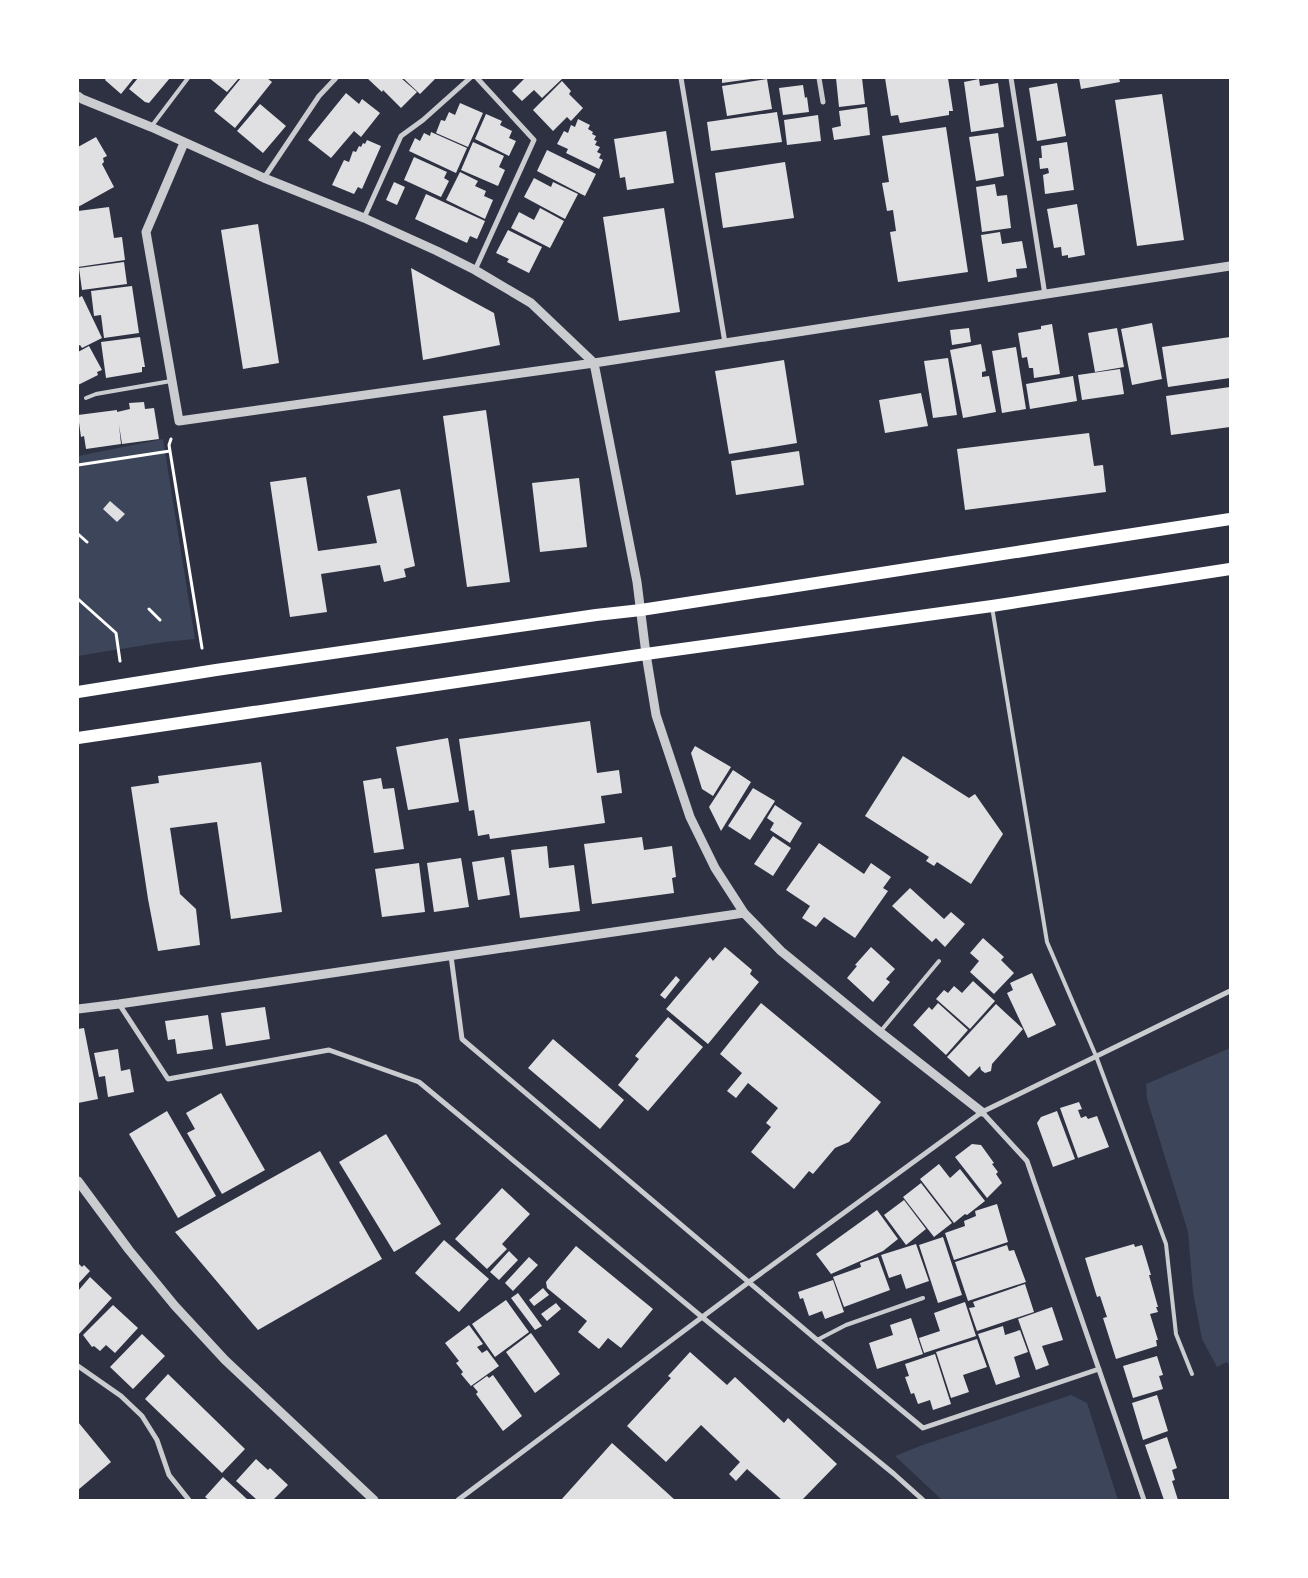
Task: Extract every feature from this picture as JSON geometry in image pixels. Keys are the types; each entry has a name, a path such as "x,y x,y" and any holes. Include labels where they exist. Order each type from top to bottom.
{"main road":[{"path":"78,692 265,663 641,610 1230,519"},
{"path":"78,738 646,654 992,606 1230,569"}],"street":[{"path":"264,178 320,96 336,78"},
{"path":"364,218 401,136 423,120 470,78"},
{"path":"475,270 534,140 477,78"},
{"path":"681,78 725,343"},
{"path":"819,78 823,102"},
{"path":"1012,78 1046,295"},
{"path":"78,96 264,178 364,218 475,270 531,303 594,362 637,582 656,715 690,817 715,868 744,913 781,951 982,1112 1027,1161 1144,1500"},
{"path":"184,143 146,232 179,421 725,343 1230,266"},
{"path":"78,1009 744,913"},
{"path":"451,956 462,1039 923,1428 1099,1369"},
{"path":"458,1500 749,1282 982,1112 1230,991"},
{"path":"119,1004 168,1079 329,1050 419,1082 923,1500"},
{"path":"78,1181 129,1250 175,1306 213,1346 374,1500"},
{"path":"78,1366 121,1396 142,1416 157,1440 168,1475 189,1500"}],"lane":[{"path":"151,127 188,78"},
{"path":"86,398 96,394 171,381"},
{"path":"992,606 1047,942 1096,1056 1166,1244 1176,1334 1192,1374"},
{"path":"880,1032 939,961"},
{"path":"817,1340 846,1325 923,1298"}],"path":[{"path":"179,421 169,445 202,648"},
{"path":"78,465 170,451"},
{"path":"78,534 87,542"},
{"path":"78,599 116,633 120,661"},
{"path":"149,609 160,620"}],"shaded area":[{"path":"163,439 195,639 78,656 78,456"},
{"path":"1230,1048 1230,1368 1227,1362 1217,1367 1202,1339 1193,1292 1188,1232 1147,1099 1146,1084"},
{"path":"1071,1395 1087,1403 1118,1500 942,1500 895,1456 920,1446"}],"building":[{"path":"106,78 134,78 121,94 105,80"},
{"path":"138,78 170,78 149,103 129,89"},
{"path":"209,78 239,78 227,92"},
{"path":"241,78 267,78 272,82 235,128 214,111"},
{"path":"367,78 401,78 417,92 401,108 383,90 382,92"},
{"path":"403,78 436,78 420,94"},
{"path":"525,78 563,78 542,98 534,90 522,101 512,91"},
{"path":"722,78 751,78 751,79 722,83"},
{"path":"836,78 862,78 865,104 839,107"},
{"path":"885,78 948,78 953,111 949,111 949,115 900,123 898,115 891,116"},
{"path":"1079,78 1119,78 1120,82 1081,89"},
{"path":"767,79 772,109 727,116 722,86"},
{"path":"979,79 980,86 998,83 1004,127 971,132 964,82"},
{"path":"562,81 571,91 569,94 583,108 571,121 567,117 553,131 533,110"},
{"path":"1057,83 1066,136 1037,141 1029,88"},
{"path":"803,85 809,112 783,115 779,88"},
{"path":"346,93 359,104 362,99 380,113 361,137 354,131 331,158 308,140"},
{"path":"1162,94 1184,240 1137,246 1115,100"},
{"path":"460,103 483,113 468,147 436,133 441,120 445,121 449,112 455,115"},
{"path":"260,104 286,126 263,153 237,131"},
{"path":"867,107 870,135 834,140 832,128 841,126 839,111"},
{"path":"777,112 782,142 711,151 707,122"},
{"path":"486,114 502,121 500,125 512,131 509,138 516,141 509,156 475,139"},
{"path":"818,115 821,141 787,145 784,120"},
{"path":"578,119 590,125 588,129 596,136 594,140 597,141 595,145 600,147 597,152 601,154 599,158 603,160 599,169 566,153 568,149 557,144 564,131 568,133 571,125 575,127"},
{"path":"946,127 968,272 898,282 890,232 896,231 893,210 887,211 882,183 889,182 882,136"},
{"path":"666,131 674,183 627,190 625,177 620,178 614,139"},
{"path":"431,132 467,148 456,173 409,151 415,138 420,141 424,133 430,136"},
{"path":"998,133 1004,176 976,181 969,137"},
{"path":"96,137 107,156 103,158 104,162 102,164 114,187 78,207 78,147"},
{"path":"367,140 381,146 362,189 358,187 354,194 332,185 344,160 349,162 353,151 356,152 359,146 361,147 363,143 365,144"},
{"path":"473,142 504,156 499,167 505,170 498,186 461,170"},
{"path":"1067,142 1074,190 1045,194 1043,175 1049,173 1048,168 1040,169 1039,158 1042,158 1041,146"},
{"path":"547,150 596,174 585,196 537,171"},
{"path":"414,157 447,172 444,178 449,181 441,197 404,180"},
{"path":"785,162 794,218 723,228 715,173"},
{"path":"460,172 478,181 475,186 486,191 484,196 493,200 485,219 446,200"},
{"path":"534,178 551,187 553,182 578,194 565,219 524,197"},
{"path":"394,182 405,187 397,205 386,200"},
{"path":"995,184 997,196 1007,195 1011,228 982,232 976,187"},
{"path":"426,194 485,221 477,239 470,236 467,243 415,219"},
{"path":"1077,204 1085,255 1068,258 1068,255 1062,256 1061,247 1054,248 1047,209"},
{"path":"109,207 114,238 122,237 125,260 78,267 78,211"},
{"path":"540,208 564,221 550,248 511,228 519,212 534,220"},
{"path":"664,208 680,312 619,321 603,217"},
{"path":"258,224 279,363 243,369 221,230"},
{"path":"508,230 542,247 529,273 507,262 509,259 496,253"},
{"path":"1000,232 1002,244 1022,241 1027,268 1016,269 1017,277 988,282 981,235"},
{"path":"124,262 127,284 82,290 79,268"},
{"path":"411,268 494,313 500,345 423,360"},
{"path":"132,286 139,333 104,338 101,315 94,316 91,291"},
{"path":"82,296 102,338 82,348 80,345 78,346 78,298"},
{"path":"1152,323 1162,379 1132,385 1121,329"},
{"path":"1052,324 1060,374 1034,378 1033,368 1029,368 1027,357 1022,358 1018,333 1041,329 1041,326"},
{"path":"969,328 971,342 952,345 950,330"},
{"path":"1117,328 1124,367 1095,372 1088,333"},
{"path":"140,337 145,367 142,367 142,372 106,378 101,342"},
{"path":"1230,337 1230,378 1168,387 1162,347"},
{"path":"981,344 986,371 982,372 982,377 989,376 996,412 963,418 950,350"},
{"path":"89,346 102,370 97,372 98,375 78,385 78,352"},
{"path":"1016,347 1026,409 1002,413 992,351"},
{"path":"948,358 957,415 933,418 924,361"},
{"path":"784,360 797,443 729,454 715,371"},
{"path":"1120,369 1124,394 1082,400 1078,375"},
{"path":"1073,376 1077,401 1030,409 1026,384"},
{"path":"1230,387 1230,427 1171,435 1166,396"},
{"path":"921,393 928,426 885,433 879,400"},
{"path":"144,402 145,409 154,408 159,439 122,444 119,425 121,444 86,449 84,436 81,437 78,415 117,410 117,412 130,409 129,403"},
{"path":"486,410 510,582 467,587 443,416"},
{"path":"1089,433 1094,466 1103,465 1106,492 965,510 957,449"},
{"path":"799,451 804,485 736,495 731,461"},
{"path":"306,477 318,551 377,543 367,496 400,489 415,566 404,569 406,577 384,582 380,565 321,574 327,612 290,617 270,482"},
{"path":"579,478 587,547 540,552 532,483"},
{"path":"110,501 125,514 117,522 103,509"},
{"path":"590,721 597,773 619,770 622,793 601,796 605,823 490,839 489,834 478,836 474,810 469,811 459,739"},
{"path":"448,738 459,802 408,810 396,747"},
{"path":"695,746 731,767 713,796 702,789 691,753"},
{"path":"903,756 969,798 975,794 1003,834 971,884 937,862 934,866 926,861 929,857 865,816"},
{"path":"261,762 282,912 231,919 217,822 170,828 180,894 196,909 200,945 158,951 131,787 159,783 158,776"},
{"path":"733,770 751,782 721,831 709,807"},
{"path":"381,778 383,789 394,788 404,849 374,853 363,781"},
{"path":"753,788 775,801 750,840 728,826"},
{"path":"775,805 802,823 790,843 770,830 774,823 767,818"},
{"path":"773,836 791,848 773,876 754,864"},
{"path":"642,837 644,850 672,846 676,877 672,878 674,893 592,904 584,844"},
{"path":"819,843 864,874 871,863 891,877 883,888 888,891 855,938 824,917 816,927 802,918 810,906 786,890"},
{"path":"547,846 549,868 574,865 580,911 520,918 511,850"},
{"path":"504,857 510,895 478,900 472,862"},
{"path":"461,858 469,907 434,912 427,863"},
{"path":"419,863 425,912 382,917 375,869"},
{"path":"910,888 944,919 951,912 965,924 945,947 936,938 932,942 892,906"},
{"path":"983,938 1004,957 1001,960 1014,973 994,994 970,972 979,961 970,953"},
{"path":"725,947 752,970 750,974 759,982 708,1044 666,1009 710,957 713,961"},
{"path":"871,947 895,969 886,979 890,982 873,1002 847,978 857,966 855,965"},
{"path":"1032,973 1056,1025 1028,1038 1007,993 1013,990 1010,983"},
{"path":"676,976 680,980 665,999 660,995"},
{"path":"973,981 995,1001 970,1029 936,999 944,990 948,993 954,986 962,993"},
{"path":"761,1003 881,1102 849,1142 835,1148 813,1174 809,1171 794,1189 751,1152 771,1127 766,1123 778,1108 748,1083 736,1098 727,1091 742,1073 720,1054"},
{"path":"938,1003 968,1030 946,1055 913,1025 929,1007 932,1010"},
{"path":"996,1004 1023,1029 992,1064 991,1071 985,1073 981,1070 980,1066 969,1077 947,1057"},
{"path":"265,1007 270,1039 226,1046 221,1013"},
{"path":"208,1015 213,1049 177,1054 175,1039 168,1040 165,1021"},
{"path":"668,1017 703,1047 648,1111 618,1085 639,1059 635,1056"},
{"path":"84,1028 98,1099 78,1103 78,1029"},
{"path":"553,1039 624,1100 600,1129 528,1068"},
{"path":"118,1049 121,1071 130,1069 134,1092 108,1097 105,1076 99,1077 94,1053"},
{"path":"221,1093 265,1170 222,1194 187,1133 195,1129 186,1113"},
{"path":"1079,1102 1082,1109 1078,1110 1081,1118 1086,1116 1088,1119 1097,1116 1109,1147 1078,1158 1060,1108"},
{"path":"167,1111 216,1196 178,1218 129,1134"},
{"path":"1057,1111 1075,1159 1053,1167 1037,1123 1041,1117"},
{"path":"386,1134 441,1224 394,1252 339,1162"},
{"path":"972,1144 981,1145 994,1163 992,1164 998,1172 996,1174 1002,1183 987,1198 955,1157"},
{"path":"320,1151 382,1259 258,1330 175,1232"},
{"path":"939,1164 950,1178 960,1169 985,1201 954,1223 920,1179"},
{"path":"921,1183 952,1223 934,1237 903,1197"},
{"path":"502,1188 530,1214 502,1244 507,1249 487,1269 455,1239"},
{"path":"904,1200 926,1229 906,1245 884,1215"},
{"path":"997,1204 1008,1242 954,1260 945,1233 965,1226 964,1221 976,1216 975,1211"},
{"path":"877,1210 898,1239 883,1251 831,1274 816,1254"},
{"path":"943,1237 962,1295 938,1303 919,1245"},
{"path":"444,1240 489,1279 459,1312 415,1273"},
{"path":"916,1244 929,1281 906,1289 901,1274 889,1278 881,1255"},
{"path":"1134,1244 1135,1247 1142,1245 1151,1275 1149,1275 1158,1312 1150,1314 1158,1340 1156,1340 1157,1346 1116,1359 1103,1318 1107,1317 1100,1296 1097,1297 1085,1258"},
{"path":"1007,1245 1009,1251 1014,1250 1026,1282 968,1301 955,1262"},
{"path":"576,1246 653,1309 621,1348 608,1338 599,1349 578,1332 587,1321 547,1288 546,1282"},
{"path":"509,1251 518,1260 499,1280 490,1272"},
{"path":"529,1257 538,1265 513,1291 505,1283"},
{"path":"878,1257 890,1290 844,1307 833,1277 861,1267 860,1263"},
{"path":"78,1263 82,1267 84,1265 90,1271 78,1284"},
{"path":"90,1277 112,1298 79,1334 78,1291"},
{"path":"833,1280 844,1312 825,1319 822,1311 809,1316 803,1298 800,1299 798,1292"},
{"path":"1025,1284 1034,1312 977,1331 969,1308 975,1307 973,1302"},
{"path":"543,1288 549,1295 534,1306 529,1300"},
{"path":"518,1293 542,1326 535,1330 511,1298"},
{"path":"506,1300 529,1332 495,1357 472,1324"},
{"path":"965,1302 976,1336 924,1353 919,1338 940,1331 934,1313"},
{"path":"556,1303 561,1309 547,1321 541,1314"},
{"path":"113,1305 138,1328 115,1353 106,1345 100,1351 94,1346 92,1347 83,1335"},
{"path":"1052,1307 1063,1340 1042,1346 1049,1365 1036,1370 1018,1319"},
{"path":"911,1318 923,1354 877,1369 869,1343 893,1335 890,1325"},
{"path":"469,1325 483,1344 477,1347 482,1353 487,1350 499,1366 471,1386 461,1374 463,1372 456,1363 459,1361 445,1343"},
{"path":"1003,1326 1005,1335 1020,1330 1028,1352 1014,1357 1020,1377 996,1385 978,1334"},
{"path":"531,1333 560,1374 535,1393 506,1352"},
{"path":"142,1334 165,1356 133,1389 110,1367"},
{"path":"977,1339 987,1367 963,1375 969,1392 951,1398 936,1352"},
{"path":"690,1352 727,1385 735,1377 784,1423 788,1418 837,1464 802,1500 782,1500 747,1469 736,1481 729,1474 740,1462 701,1425 666,1462 627,1426 671,1378 668,1376"},
{"path":"935,1354 951,1404 933,1410 930,1400 918,1404 914,1393 911,1394 905,1377 909,1376 905,1364"},
{"path":"1157,1356 1163,1375 1159,1376 1163,1389 1133,1398 1123,1366"},
{"path":"168,1374 245,1449 222,1473 145,1399"},
{"path":"493,1375 522,1416 503,1431 476,1394 478,1392 473,1386 487,1376 489,1378"},
{"path":"1157,1395 1168,1431 1143,1440 1132,1403"},
{"path":"78,1422 111,1462 78,1490"},
{"path":"1167,1437 1177,1468 1172,1470 1175,1480 1172,1481 1178,1500 1164,1500 1145,1445"},
{"path":"612,1443 675,1500 561,1500"},
{"path":"256,1459 268,1470 270,1468 288,1485 273,1500 257,1500 236,1481"},
{"path":"223,1477 248,1500 209,1500 205,1497"}]}
